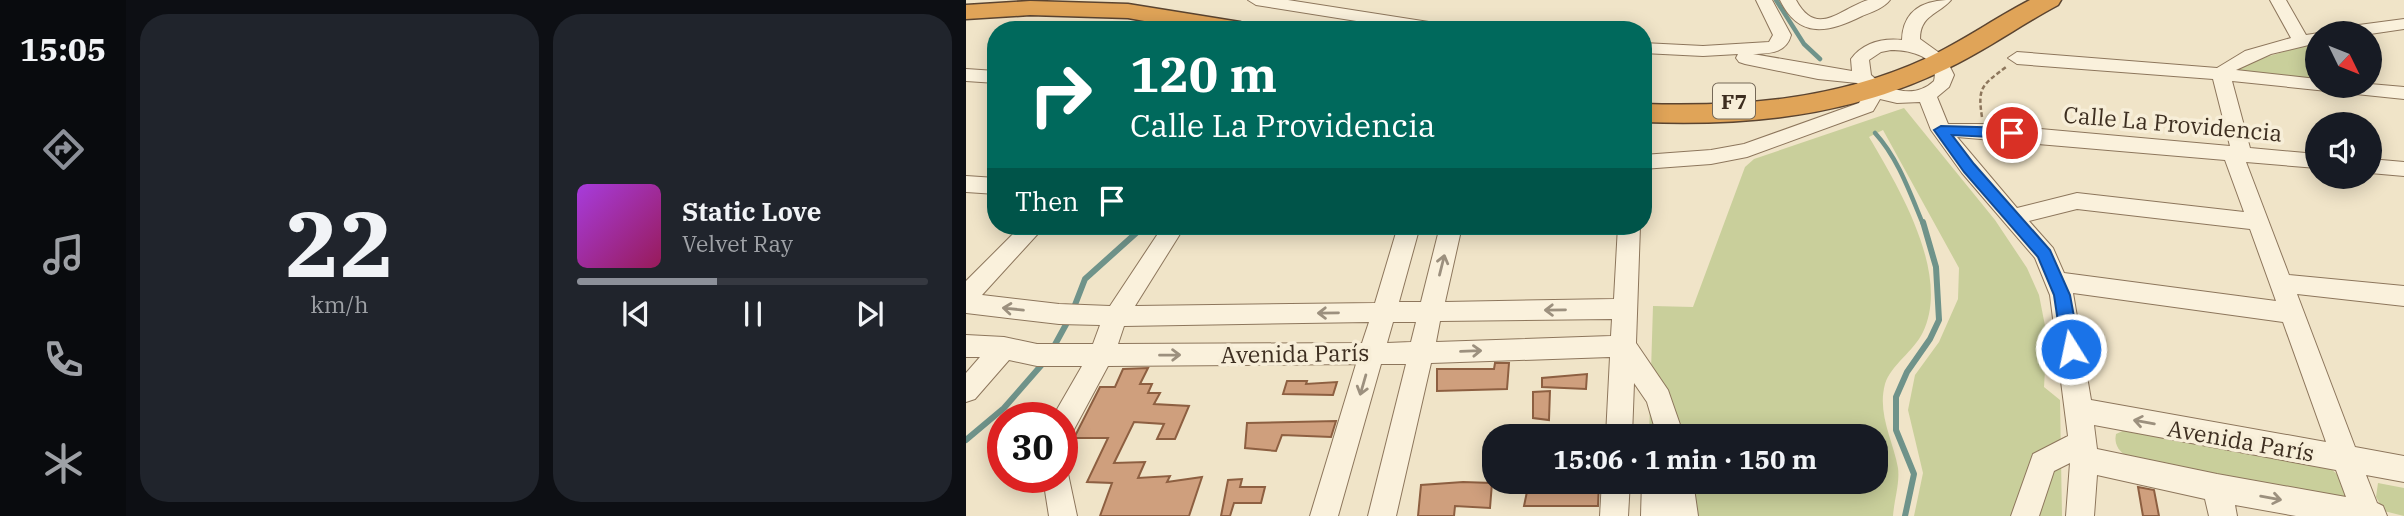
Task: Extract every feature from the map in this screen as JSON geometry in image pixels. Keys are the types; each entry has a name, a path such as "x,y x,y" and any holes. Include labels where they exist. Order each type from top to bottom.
{"highway":[{"name":"F7","path":"1932,57 2020,0"},
{"name":"F7","path":"1652,114 1704,117 1762,114 1806,107 1932,57 2049,0"},
{"path":"966,12 1056,8 1128,11 1187,21"},
{"path":"1012,21 1067,21"},
{"path":"966,22 987,22"},
{"name":"F7","path":"1652,99 1752,101 1869,84"}],"street":[{"path":"1256,0 1303,3 1400,21"},
{"path":"1703,51 1773,47 1782,35 1764,0"},
{"path":"1788,0 1800,18 1818,25 1830,23 1882,0"},
{"path":"1652,48 1703,51 1774,62 1822,76 1869,84 1891,96 1905,98 1938,89 1944,79 1932,57 1911,41 1911,26 1919,15 1943,0"},
{"path":"2278,0 2305,34"},
{"path":"2382,27 2404,24"},
{"path":"2305,40 2247,56 2228,65 2221,74 2237,154 2258,222 2370,515"},
{"path":"1652,162 1711,157 1747,150 1866,107 1869,84 1860,60 1874,47 1898,44 1932,57"},
{"path":"2017,58 2221,74 2305,84"},
{"path":"966,75 987,76"},
{"path":"2382,91 2404,93"},
{"path":"1927,94 1941,130 2011,217 2045,254 2062,295 2084,459 2080,516"},
{"name":"Calle La Providencia","path":"1941,130 1985,131 2305,160"},
{"path":"2382,167 2404,169"},
{"path":"966,184 987,185"},
{"path":"2011,217 2077,201 2258,222"},
{"path":"966,296 1025,235"},
{"path":"1075,402 1101,355 1116,316 1168,235"},
{"path":"1324,516 1406,235"},
{"path":"1382,516 1449,235"},
{"path":"1620,424 1628,235"},
{"path":"2056,281 2292,313"},
{"path":"2281,283 2404,296"},
{"name":"Avenida París","path":"966,303 1116,316 1623,309"},
{"name":"Avenida París","path":"966,346 1004,348 1049,355 1101,355 1420,353 1624,346"},
{"path":"1624,346 1659,398 1667,424"},
{"path":"966,391 1004,348"},
{"path":"1658,424 1659,398"},
{"name":"Avenida París","path":"2079,410 2404,469"},
{"path":"2025,516 2043,463 2074,446 2084,459 2217,488 2370,515"},
{"path":"2217,488 2223,516"},
{"path":"1059,493 1063,516"},
{"path":"1614,516 1615,494"},
{"path":"1655,516 1656,494"},
{"path":"1681,494 1684,516"}],"path":[{"path":"1985,131 1979,98 1982,86 2017,58"}],"green space":[{"path":"2305,45 2305,78 2236,71 2236,66"},
{"path":"1904,108 1995,220 2027,268 2039,295 2047,336 2044,387 2060,400 2062,516 1914,516 1923,473 1908,410 1915,375 1939,342 1958,299 1959,268 1883,130 1869,137 1894,180 1917,231 1926,258 1930,284 1930,309 1923,332 1897,364 1885,384 1883,406 1886,424 1649,424 1653,306 1693,307 1745,167 1754,159"},
{"path":"2125,430 2329,467 2339,476 2345,496 2341,499 2126,456 2116,444 2116,434"},
{"path":"1888,431 1898,468 1893,516 1646,516 1647,494 1888,494"},
{"path":"2378,483 2404,488 2404,516 2384,511 2376,497"}],"building":[{"path":"1495,363 1509,363 1507,389 1437,391 1437,369 1494,369"},
{"path":"1148,368 1140,384 1152,384 1148,393 1160,393 1154,404 1189,406 1175,439 1157,439 1164,424 1134,422 1114,463 1145,462 1138,478 1170,476 1167,482 1202,477 1189,516 1100,516 1112,483 1087,482 1108,438 1078,438 1078,430 1100,387 1115,387 1123,369"},
{"path":"1587,374 1586,389 1542,387 1542,378"},
{"path":"1287,381 1307,381 1306,384 1337,382 1333,395 1283,394"},
{"path":"1550,391 1549,420 1533,418 1533,392"},
{"path":"1336,421 1331,437 1282,435 1276,451 1245,448 1247,423"},
{"path":"1242,479 1240,487 1265,487 1261,503 1234,503 1230,516 1221,516 1228,480"},
{"path":"1482,483 1482,494 1491,494 1490,508 1455,506 1454,516 1418,516 1421,485"},
{"path":"2138,487 2154,490 2159,516 2143,516"},
{"path":"1526,494 1598,494 1598,506 1524,506"}],"waterway":[{"path":"1776,0 1804,44 1820,59"},
{"path":"1875,133 1897,165 1923,224"},
{"path":"1905,516 1914,474 1896,430 1896,397 1907,372 1930,339 1939,320 1936,267 1923,222"},
{"path":"1073,310 1085,279 1134,235"},
{"path":"1052,350 1069,319"},
{"path":"966,440 1004,408 1045,361"}],"route":[{"path":"2012,133 1941,130 1969,168 2045,254 2062,295 2071,349"}]}
